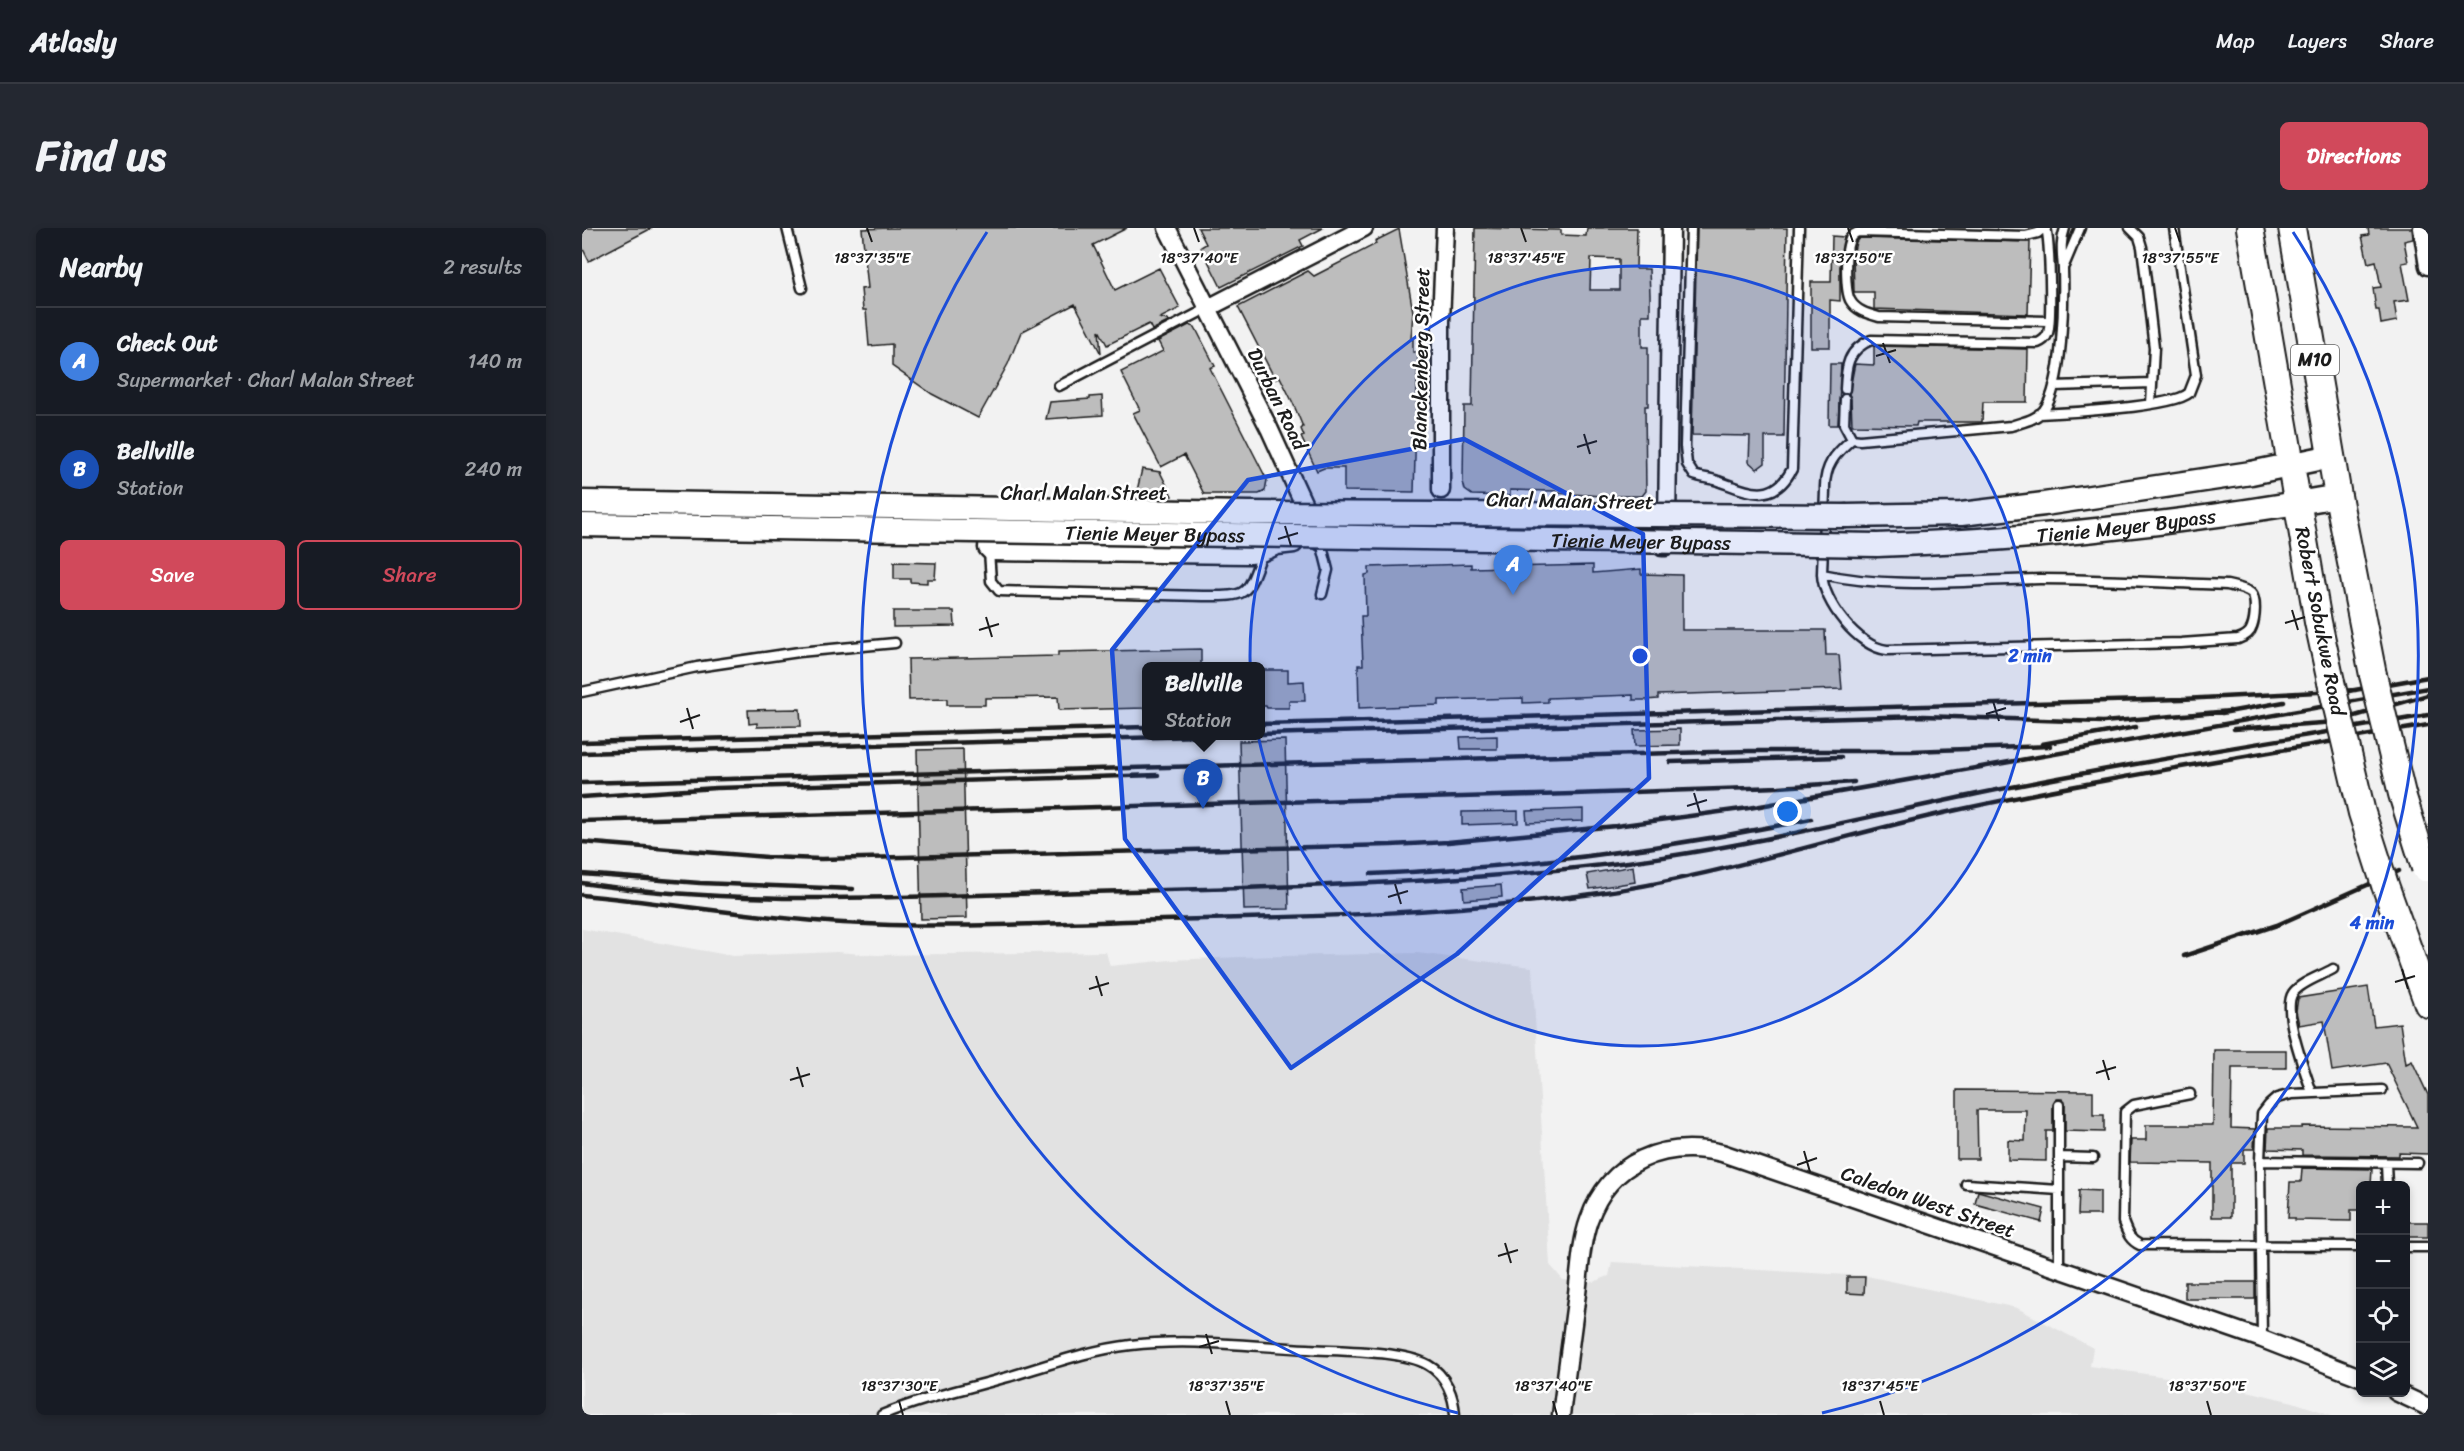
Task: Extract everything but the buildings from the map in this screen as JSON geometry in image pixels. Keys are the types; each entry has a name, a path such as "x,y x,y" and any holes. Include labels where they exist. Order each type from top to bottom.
{"main road":[{"name":"Robert Sobukwe Road","path":"2250,228 2297,503 2331,682 2362,813 2428,1004"},
{"name":"M10","path":"2292,228 2338,496 2373,675 2402,794 2426,873"},
{"name":"Tienie Meyer Bypass","path":"582,502 1261,513 1828,516 1961,514 2044,504 2251,472 2332,456"},
{"name":"Tienie Meyer Bypass","path":"582,525 1876,545 1949,543 2048,535 2256,510 2338,496"}],"street":[{"name":"Durban Road","path":"1167,228 1269,428 1321,542"},
{"path":"1208,308 1364,228"},
{"name":"Blanckenberg Street","path":"1441,490 1441,321 1444,228"},
{"name":"Charl Malan Street","path":"1667,525 1310,516 994,512 989,515 988,551 1250,555 1277,546 1321,542 1666,547 1667,525 1671,228"},
{"path":"2421,228 2428,265"},
{"name":"Caledon West Street","path":"1561,1415 1588,1221 1605,1188 1631,1164 1666,1150 1684,1148 1722,1153 2262,1339 2356,1375"},
{"path":"2407,1397 2428,1407"}],"lane":[{"path":"787,228 802,288"},
{"path":"1691,228 1685,446 1687,464 1694,475 1715,480 1742,491 1757,493 1773,489 1787,479 1792,469 1799,228"},
{"path":"1852,439 1844,424 1845,394 1848,360 1857,347 1871,340 2037,343 2044,340 2048,333 2049,246 2045,228 2038,233 2026,236 1858,232 1853,235 1848,244 1847,282 1850,299 1856,307 1879,317 2048,321"},
{"path":"1822,574 1850,580 1905,584 2041,579 2228,585 2242,588 2252,594 2254,615 2252,627 2246,636 2238,639 2181,643 1887,650 1872,647 1864,641 1841,616 1825,592 1822,574 1825,479 1830,460 1852,439 1870,440 2011,426 2033,419 2044,410 2054,386 2061,327 2063,270 2061,247 2065,228"},
{"path":"2063,270 2080,228"},
{"path":"2130,228 2139,237 2142,246 2154,348 2151,404"},
{"path":"2038,414 2174,401 2187,396 2192,390 2196,375 2174,228"},
{"path":"1059,386 1208,308"},
{"path":"2054,386 2152,383"},
{"name":"Durban Road","path":"1321,542 1328,570 1322,594"},
{"path":"988,551 991,581 999,591 1224,596 1235,596 1246,591 1250,586 1262,552"},
{"path":"582,692 697,667 799,652 895,643"},
{"path":"2312,1093 2291,1020 2289,1004 2297,988 2333,969"},
{"path":"2262,1339 2260,1161 2262,1114 2277,1098 2292,1094 2382,1090"},
{"path":"2190,1094 2134,1105 2125,1112 2122,1222 2130,1238 2140,1245 2356,1246"},
{"path":"2059,1105 2059,1268"},
{"path":"2059,1157 2093,1158"},
{"path":"2260,1161 2418,1163"},
{"path":"2386,1163 2387,1181"},
{"path":"1966,1184 2059,1190"},
{"path":"2410,1247 2428,1247"},
{"path":"882,1415 1090,1353 1130,1345 1195,1342 1360,1352 1408,1358 1432,1367 1442,1377 1450,1389 1455,1415"}],"highlighted area":[{"path":"1464,439 1643,534 1649,778 1457,954 1291,1068 1125,839 1112,650 1248,480"}],"shaded area":[{"path":"582,929 733,956 837,952 875,955 1106,952 1110,966 1170,960 1240,957 1417,953 1532,967 1550,1265 1563,1280 1593,1282 1609,1276 1612,1262 1867,1276 2017,1308 2093,1348 2090,1366 2222,1385 2293,1402 2332,1415 582,1415"}],"railway":[{"path":"2349,691 2428,677"},
{"path":"582,842 767,857 821,859 1448,842 1616,826 1749,808 2428,688"},
{"path":"1265,724 2182,699 2356,690"},
{"path":"2341,720 2428,695"},
{"path":"2222,713 2284,702"},
{"path":"1265,734 1923,716 2103,722 2230,711"},
{"path":"582,883 698,895 874,898 1339,885 1556,870 1672,856 2089,772 2428,715"},
{"path":"2234,729 2351,721"},
{"path":"582,895 810,921 883,925 1002,925 1324,916 1485,906 1637,887 1726,868 1904,822 2008,799 2128,776 2428,725"},
{"path":"582,742 1142,727"},
{"path":"2042,744 2136,727"},
{"path":"582,753 1142,738"},
{"path":"582,783 1749,751 1911,751 2050,746"},
{"path":"1670,762 1841,757"},
{"path":"582,797 716,788 1158,775"},
{"path":"582,821 1574,794 1854,782"},
{"path":"1371,874 1482,867 1592,856 1757,830 1811,819"},
{"path":"2184,956 2277,925 2399,871"},
{"path":"582,874 700,883 853,889"}],"place":[{"name":"Check Out","path":"1513,595"},
{"name":"Bellville","path":"1203,809"}]}
